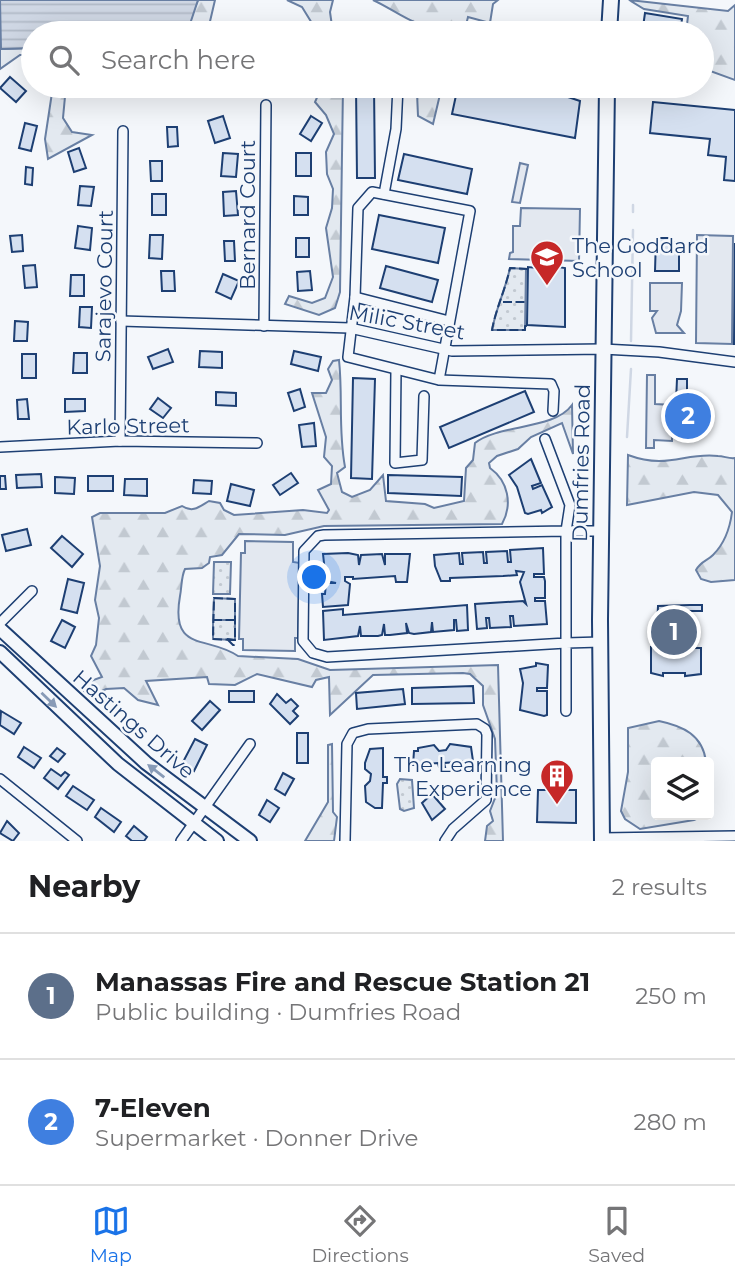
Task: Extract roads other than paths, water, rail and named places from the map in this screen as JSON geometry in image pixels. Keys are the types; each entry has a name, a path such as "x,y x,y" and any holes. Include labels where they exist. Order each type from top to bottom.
{"main road":[{"path":"610,21 611,0"},
{"name":"Dumfries Road","path":"602,840 601,531 607,98"}],"street":[{"path":"384,194 396,130 397,98"},
{"name":"Bernard Court","path":"264,326 266,105"},
{"name":"Sarajevo Court","path":"120,441 123,131"},
{"path":"439,380 470,211 372,192 358,208 355,297 348,357 439,380 551,384 554,391 553,411"},
{"path":"355,297 449,320"},
{"name":"Milic Street","path":"121,321 351,328 443,349 476,352 603,349 659,352 735,362"},
{"path":"396,370 396,463 422,460 424,396"},
{"path":"545,439 570,499 566,531 566,711"},
{"name":"Karlo Street","path":"0,447 120,441 257,443"},
{"path":"601,531 318,536 304,551 303,639 313,653 327,657 601,642"},
{"path":"0,622 32,591"},
{"name":"Hastings Drive","path":"0,629 109,731 204,809 250,841"},
{"name":"Hastings Drive","path":"0,652 108,755 217,841"},
{"path":"345,841 347,744 353,733 368,729 477,724 485,729 487,734 486,800 453,829 445,841"},
{"path":"181,841 250,744"},
{"path":"0,779 77,841"},
{"path":"602,840 735,836"}],"waterway":[{"path":"633,205 633,212"},
{"path":"631,341 633,230"},
{"path":"627,437 631,369"}],"place":[{"name":"The Goddard School","path":"547,287"},
{"name":"7-Eleven","path":"688,416"},
{"name":"Manassas Fire and Rescue Station 21","path":"674,632"},
{"name":"The Learning Experience","path":"557,806"}]}
